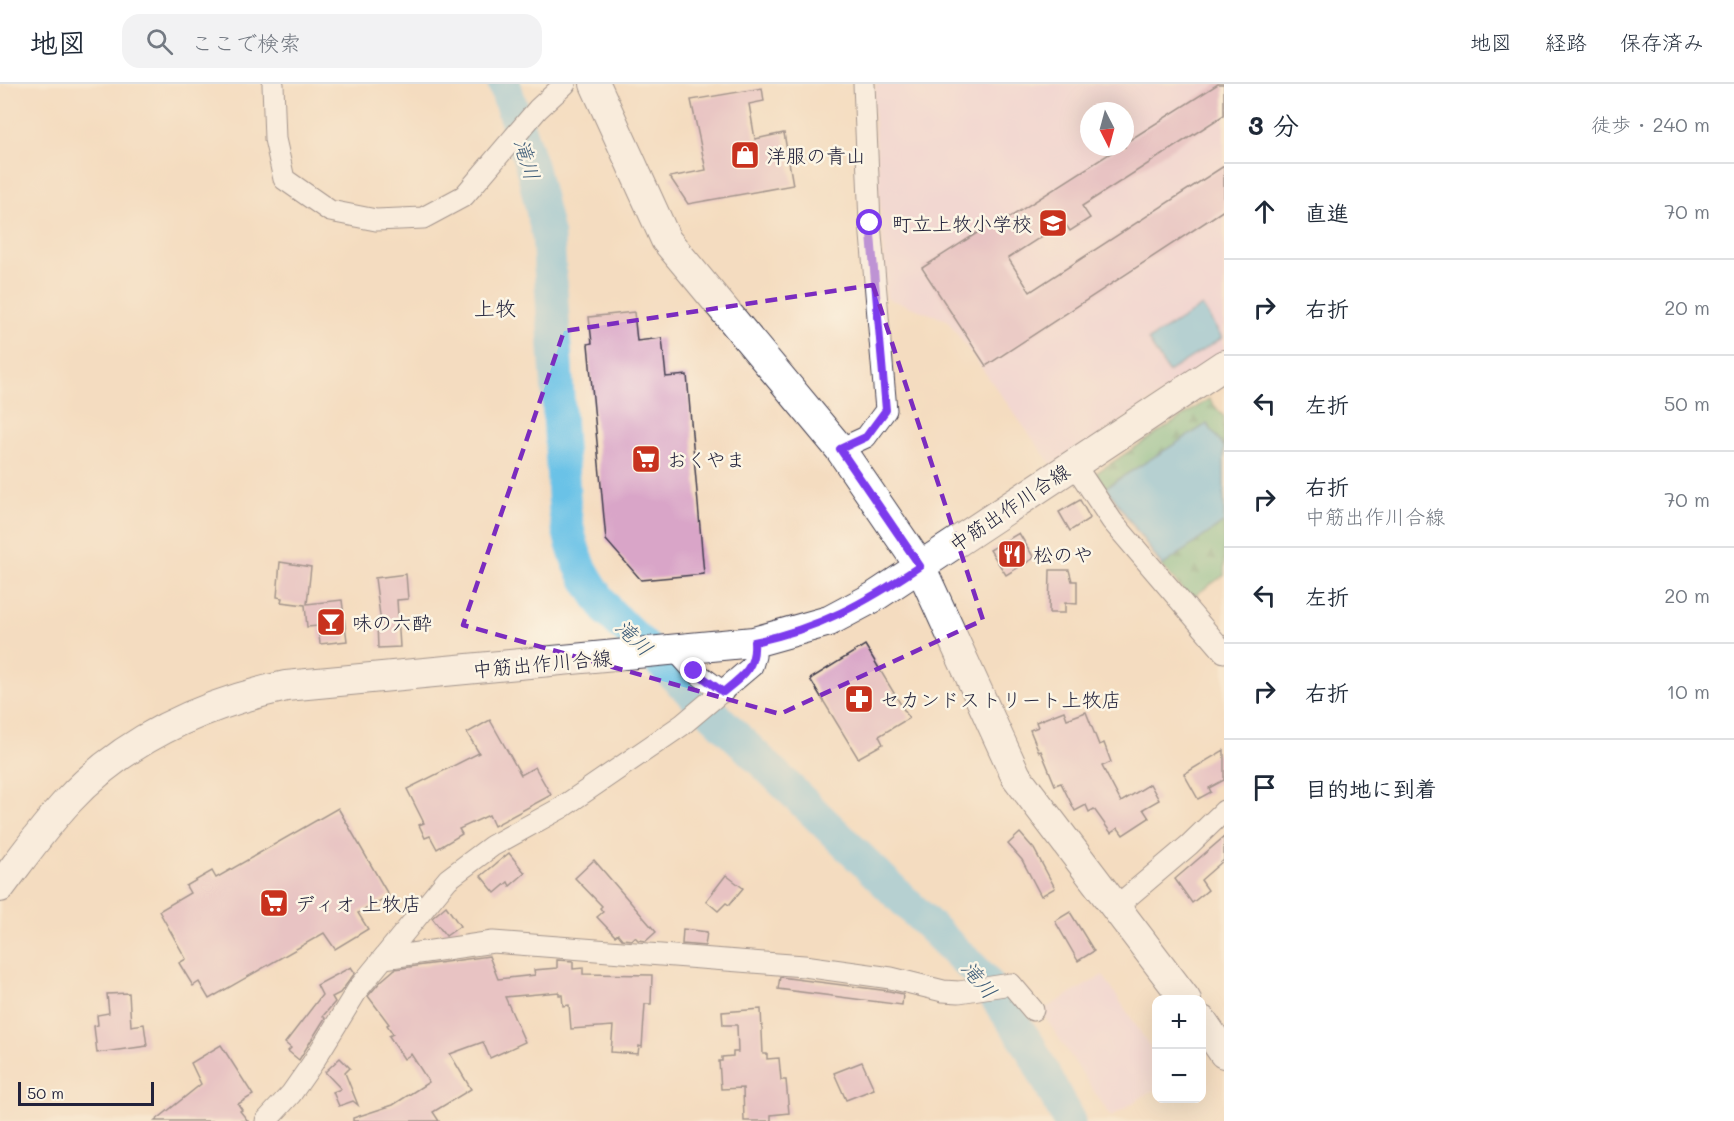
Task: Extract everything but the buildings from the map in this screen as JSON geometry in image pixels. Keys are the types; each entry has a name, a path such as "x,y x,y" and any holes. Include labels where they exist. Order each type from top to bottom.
{"main road":[{"path":"595,84 666,240 840,449 920,566 1016,776 1183,995"},
{"name":"中筋出作川合線","path":"0,887 47,824 96,774 152,734 182,718 220,703 286,686 754,642 829,621 874,597 1224,365"},
{"path":"1206,1027 1224,1053"}],"street":[{"path":"273,84 275,139 284,179 330,211 376,219 423,218 464,196 538,109 565,84"},
{"path":"840,449 866,437 886,410 872,257 864,84"},
{"path":"1074,464 1112,521 1224,651"},
{"path":"266,1121 291,1094 358,989 432,897 471,861 561,808 682,724 723,692 752,666 755,656 754,642"},
{"path":"676,651 694,671 723,692"},
{"path":"1117,906 1189,845 1224,811"},
{"path":"384,958 493,942 804,966 891,978 944,991 959,992 1011,984 1033,1010"}],"highlighted area":[{"path":"873,285 983,620 780,714 463,625 564,331"}],"shaded area":[{"name":"町立上牧小学校","path":"876,84 1224,84 1224,352 1053,467 947,320 886,298 873,100"},
{"path":"1103,975 1152,1050 1152,1091 1111,1117 1041,1011"}],"green space":[{"path":"1209,399 1224,417 1224,447 1207,424 1106,487 1096,473"},
{"path":"1224,522 1224,575 1190,599 1162,566"}],"water":[{"path":"1202,306 1222,338 1168,372 1148,340"},
{"path":"1207,424 1224,447 1224,522 1162,566 1106,487"}],"waterway":[{"name":"滝川","path":"504,84 532,168 548,236 565,512 579,564 608,611 981,976 1029,1045 1069,1121"}],"place":[{"name":"洋服の青山","path":"745,155"},
{"name":"町立上牧小学校","path":"1053,223"},
{"name":"おくやま","path":"646,459"},
{"name":"松のや","path":"1012,554"},
{"name":"味の六酔","path":"331,622"},
{"name":"セカンドストリート上牧店","path":"859,699"},
{"name":"ディオ 上牧店","path":"274,903"}],"district":[{"name":"上牧","path":"495,307"}],"route":[{"path":"694,671 723,692 752,666 755,656 754,642 780,637 829,621 874,597 920,566 840,449 866,437 886,410 870,223"}]}
